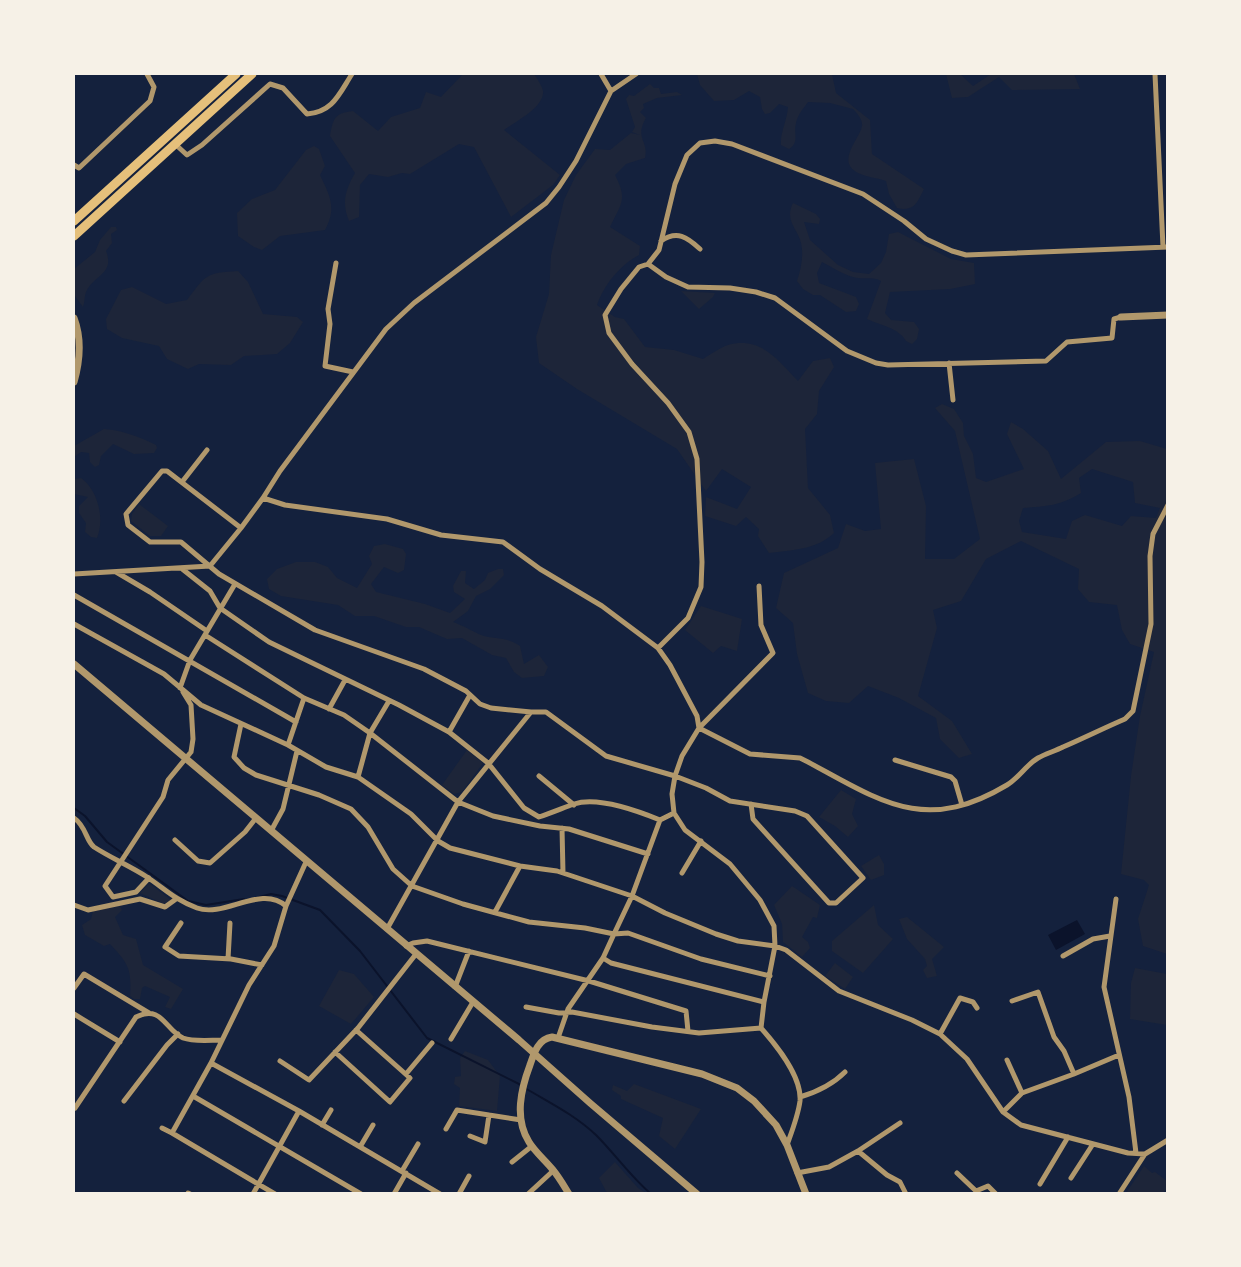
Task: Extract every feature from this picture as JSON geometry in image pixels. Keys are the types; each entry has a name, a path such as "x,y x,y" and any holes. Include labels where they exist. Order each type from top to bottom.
{"highway":[{"path":"74,221 236,74"},
{"path":"74,236 252,74"}],"street":[{"path":"74,165 79,168 150,101 154,87 147,74"},
{"path":"175,144 187,155 202,145 270,84 283,88 308,114 319,113 331,106 352,74"},
{"path":"602,74 611,91"},
{"path":"74,574 210,566 241,528 280,471 386,329 414,303 546,202 560,188 611,91 636,74"},
{"path":"658,648 688,618 701,587 702,551 697,459 689,432 668,403 632,364 609,333 605,315 621,289 639,267 648,264 659,250 675,184 687,154 700,143 715,141 753,150 863,194 927,239 952,252 966,255 1165,247 1155,74"},
{"path":"661,241 677,234 686,237 700,249"},
{"path":"336,263 328,309 330,324 326,366 353,372"},
{"path":"648,264 666,277 688,287 730,288 775,298 847,351 876,363 1047,361 1067,342 1112,338 1114,319 1167,315"},
{"path":"74,318 80,341 74,382"},
{"path":"949,363 953,400"},
{"path":"182,482 207,450"},
{"path":"241,528 167,471 162,471 126,514 128,525 150,542 181,542 235,584 315,630 424,669 450,682 480,704 491,708 546,712 606,756 675,776 730,801 751,804 795,811 807,816 862,878 836,903 829,903 753,819 751,804"},
{"path":"263,498 285,505 387,519 441,535 503,542 540,569 602,606 658,648 670,665 697,716 699,728"},
{"path":"699,728 750,754 790,757 808,762 859,790 907,808 936,811 962,805 1009,784 1036,759 1125,719 1134,711 1151,624 1150,566 1153,534 1167,505"},
{"path":"181,568 210,591 220,608 269,642 449,732 488,763 524,808 539,817 574,805 598,802 639,812 660,820"},
{"path":"114,572 150,592 206,633 304,698 344,715 370,732 458,802 493,816 562,828 648,854"},
{"path":"180,688 190,660 235,584"},
{"path":"759,586 760,625 773,653 699,728 682,756 672,794 674,813 685,830 730,864 760,900 774,926 775,946 761,1028 778,1048 794,1076 800,1097 795,1123 787,1145"},
{"path":"74,595 296,722"},
{"path":"74,624 164,674 201,705 288,745 326,767 358,777 411,814 438,841 450,848 520,866 563,873 632,896 665,913 716,934 738,941 775,946 786,950 839,991 912,1020 939,1034 967,1059 1003,1112 1021,1125 1128,1153 1145,1154"},
{"path":"74,664 697,1194"},
{"path":"329,709 345,680"},
{"path":"149,878 136,892 113,897 105,886 163,797 168,780 190,753 194,725 191,705 180,688"},
{"path":"449,732 470,695"},
{"path":"288,745 304,698"},
{"path":"358,777 370,732 389,701"},
{"path":"387,929 458,802 531,712"},
{"path":"241,724 234,757 238,762 256,775 319,795 351,809 368,827 393,869 412,886 529,922 585,928 614,934 628,933 701,959 770,976"},
{"path":"271,831 284,809 297,751"},
{"path":"895,759 951,777 955,781 962,805"},
{"path":"539,776 574,805"},
{"path":"558,1038 567,1013 603,958 632,896 660,820 674,813"},
{"path":"74,818 80,822 92,846 149,878 176,899 201,909 220,908 263,899 275,899 287,904"},
{"path":"175,840 198,861 210,863 245,832 256,818"},
{"path":"562,828 563,873"},
{"path":"682,873 702,841"},
{"path":"172,1133 211,1063 249,985 274,946 287,904 306,862"},
{"path":"495,912 520,866"},
{"path":"74,905 88,910 140,899 165,907 176,899"},
{"path":"1116,899 1104,987 1129,1097 1133,1146 1136,1152"},
{"path":"181,923 165,947 179,956 228,959 262,965"},
{"path":"228,959 231,923"},
{"path":"1063,956 1093,939 1110,936"},
{"path":"406,946 427,941 589,981 686,1011 688,1031"},
{"path":"455,987 469,951"},
{"path":"280,1061 309,1080 356,1030 416,954"},
{"path":"603,958 611,963 764,1002"},
{"path":"74,988 84,974 158,1016 178,1034 189,1039 222,1040"},
{"path":"1012,1001 1038,992 1054,1037 1064,1051 1074,1074"},
{"path":"939,1034 960,998 973,1002 977,1008"},
{"path":"451,1039 473,1002"},
{"path":"526,1007 688,1031 732,1031 761,1028"},
{"path":"75,1108 136,1017 149,1012"},
{"path":"74,1014 120,1042"},
{"path":"335,1052 390,1102 410,1078 356,1030"},
{"path":"124,1101 178,1034"},
{"path":"569,1194 554,1170 532,1146 523,1132 521,1120 522,1093 534,1053 544,1039 552,1037 702,1074 737,1088 754,1101 776,1125 787,1145 806,1194"},
{"path":"406,1074 432,1043"},
{"path":"1003,1112 1022,1093 1119,1055"},
{"path":"1007,1060 1022,1093"},
{"path":"211,1063 299,1111 440,1194"},
{"path":"800,1097 815,1093 837,1080 845,1072"},
{"path":"193,1096 361,1194"},
{"path":"322,1125 331,1110"},
{"path":"446,1129 457,1110 521,1120"},
{"path":"253,1194 299,1111"},
{"path":"470,1136 485,1142 489,1115"},
{"path":"797,1173 829,1167 900,1124"},
{"path":"360,1147 373,1125"},
{"path":"162,1128 275,1194"},
{"path":"1040,1184 1068,1137"},
{"path":"1119,1194 1145,1154 1167,1140"},
{"path":"394,1194 418,1144"},
{"path":"1071,1178 1093,1144"},
{"path":"512,1162 532,1146"},
{"path":"858,1151 886,1176 900,1182 906,1194"},
{"path":"528,1194 554,1170"},
{"path":"957,1173 976,1191 988,1186 996,1194"},
{"path":"459,1194 469,1176"}],"shaded area":[{"path":"463,74 534,74 543,91 539,103 528,114 504,130 560,175 553,185 511,217 474,147 459,144 410,174 402,173 388,177 369,174 360,185 359,217 349,221 345,202 355,173 330,136 336,118 342,113 353,111 378,131 391,117 420,108 426,92 441,97"},
{"path":"697,74 832,74 836,93 870,120 872,154 924,189 914,205 907,209 897,208 889,194 886,181 858,173 851,168 849,156 862,126 853,109 830,103 808,102 798,117 795,140 789,149 781,145 788,107 779,104 770,113 765,114 760,97 749,91 734,100 714,101 700,85"},
{"path":"946,74 960,74 973,86 991,74 1074,74 1080,89 1012,90 999,77 968,97 952,98"},
{"path":"650,84 654,88 659,88 661,94 677,92 682,95 657,98 643,104 644,108 640,112 646,118 641,131 646,152 645,158 626,164 615,175 621,190 622,202 610,227 640,246 639,255 625,264 614,276 597,305 615,317 624,319 645,347 674,350 703,359 728,345 750,344 776,358 798,381 813,361 830,358 834,367 819,391 817,414 805,429 808,488 830,515 834,533 812,546 769,553 758,536 759,529 746,517 736,526 705,516 706,497 737,509 751,487 722,469 706,491 677,449 577,389 539,363 536,337 549,294 551,255 564,200 576,175 595,149 610,150 631,133 640,135 632,132 635,127 626,99 629,95 634,96"},
{"path":"314,146 319,149 325,166 320,175 331,202 331,215 325,230 280,236 262,250 238,236 237,213 252,199 275,190 306,150"},
{"path":"793,203 816,214 820,219 819,224 804,222 810,240 838,265 853,272 869,274 881,263 886,252 889,234 898,232 951,259 974,263 975,284 950,289 890,292 885,313 891,320 914,322 919,329 917,339 912,344 894,330 867,319 881,281 849,276 822,262 817,273 819,283 856,297 859,304 856,311 846,312 820,295 813,295 803,289 797,281 802,252 801,243 790,215"},
{"path":"111,227 116,227 117,230 111,234 112,243 106,251 108,265 86,292 83,307 74,295 74,269 95,252 100,240"},
{"path":"238,271 248,282 263,314 297,317 303,322 290,343 277,354 244,356 231,365 199,364 188,369 167,359 159,346 122,338 107,329 106,319 121,290 132,287 166,304 187,300 203,280 212,274"},
{"path":"681,291 715,293 699,309"},
{"path":"942,404 954,409 963,423 964,436 973,454 976,478 986,482 1024,469 1007,434 1011,422 1023,429 1048,451 1061,479 1106,442 1140,441 1167,449 1167,954 1143,946 1138,919 1149,885 1144,880 1121,874 1131,776 1140,716 1154,652 1130,644 1122,630 1117,605 1089,602 1078,589 1079,569 1021,541 986,559 961,601 933,610 937,628 918,696 952,721 972,754 959,758 940,739 936,718 899,698 868,686 849,703 826,701 808,693 797,654 793,623 776,608 784,573 838,548 846,524 865,531 881,529 875,463 914,459 926,506 925,559 954,559 980,539 955,431 935,408","holes":["1092,469 1133,482 1135,503 1160,508 1156,518 1131,516 1122,526 1085,515 1072,521 1066,539 1022,532 1019,521 1023,508 1053,505 1081,493 1079,478"]},
{"path":"104,429 137,437 156,445 157,448 154,453 134,454 113,444 101,456 99,465 95,467 90,462 89,453 81,452 74,457 74,446"},
{"path":"81,478 96,497 100,514 97,538 85,532 86,523 79,513 79,506 88,497 74,494 74,479"},
{"path":"139,504 168,526 161,536 150,536 131,521 132,514"},
{"path":"385,544 403,549 406,554 404,570 398,573 384,567 371,584 376,592 425,604 450,613 465,599 454,592 453,586 461,571 466,571 465,583 474,589 485,580 488,573 503,569 504,575 490,589 476,596 468,611 453,622 481,635 515,643 520,646 524,664 539,655 548,667 544,676 522,678 514,672 506,658 492,655 462,638 447,639 419,627 406,627 374,616 355,616 338,605 281,596 269,589 267,579 277,569 296,562 315,562 328,567 337,578 357,588 372,564 369,556 374,546"},
{"path":"701,606 742,619 737,651 721,646 713,653 685,630"},
{"path":"467,750 483,763 462,792 454,794 442,785"},
{"path":"841,790 856,799 852,814 858,826 848,837 819,817"},
{"path":"879,855 884,864 884,875 871,880 861,866"},
{"path":"149,883 171,900 164,904 140,893"},
{"path":"792,886 820,905 817,918 813,917 802,937 808,942 810,948 802,957 783,942 782,924 774,905"},
{"path":"874,905 878,925 893,939 863,973 832,951 832,941"},
{"path":"120,906 122,910 115,917 123,935 136,939 143,965 183,989 171,1009 165,1007 170,997 145,986 142,988 140,999 130,996 128,967 121,956 110,944 104,946 85,935 82,925 91,919 93,911"},
{"path":"907,917 944,947 932,959 937,976 927,978 923,970 927,966 925,959 907,939 899,919"},
{"path":"1077,920 1085,934 1056,950 1048,935"},
{"path":"835,963 853,977 845,989 825,976"},
{"path":"1135,968 1167,974 1167,1025 1130,1019 1131,983"},
{"path":"339,970 354,974 374,997 351,1024 319,1006"},
{"path":"465,1051 488,1060 500,1076 497,1111 459,1106 460,1088 454,1084 455,1077 461,1076 460,1058"},
{"path":"634,1084 701,1109 675,1149 659,1136 663,1118 621,1099 621,1096 612,1090 613,1085 627,1091"},
{"path":"615,1162 638,1188 646,1193 607,1193 599,1178"},
{"path":"1144,1166 1167,1181 1167,1189 1162,1193 1126,1193"}],"waterway":[{"path":"74,808 85,816 107,842 188,901 206,905 244,899"},
{"path":"259,897 271,894 282,896 320,910 360,951 427,1038 521,1085"},
{"path":"525,1088 580,1121 603,1142 651,1194"}]}
